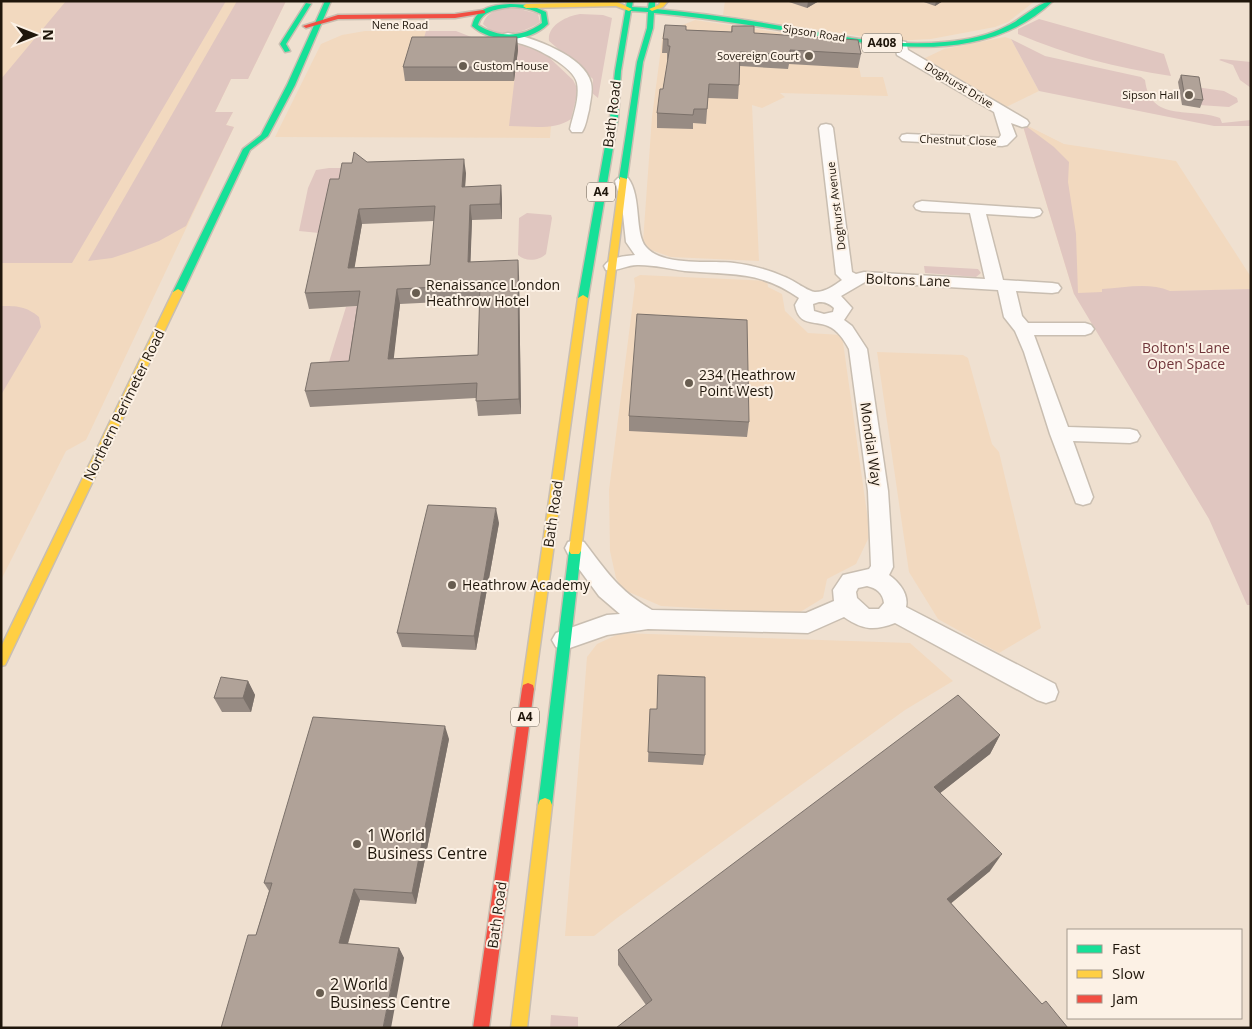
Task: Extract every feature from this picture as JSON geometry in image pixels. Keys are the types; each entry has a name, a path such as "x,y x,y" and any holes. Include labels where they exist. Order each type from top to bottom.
{"main road":[{"name":"Northern Perimeter Road","path":"1,661 247,149 264,136 291,85 328,1"},
{"path":"480,31 475,26 475,19 499,1"},
{"path":"652,5 661,6 665,1"},
{"name":"Sipson Road","path":"629,5 652,5 901,45 949,43 995,33 1032,16 1050,1"},
{"name":"Nene Road","path":"345,4 375,17"},
{"name":"Nene Road","path":"319,21 338,17 455,16 522,4"},
{"path":"522,4 629,5"},
{"path":"522,4 536,8 544,13 544,25"},
{"path":"508,37 528,34 569,11 620,11 629,5"},
{"name":"Bath Road","path":"481,1028 588,265 614,118 618,71 629,5"},
{"name":"Bath Road","path":"520,1028 564,640 586,480 631,116 640,62 650,28 652,5"},
{"name":"Nene Road","path":"307,6 319,21 335,24 455,25 492,35 508,37"},
{"path":"307,6 290,30 283,44 285,55 296,43 305,27 319,21"},
{"path":"348,29 366,25"},
{"path":"308,45 326,35"},
{"name":"Northern Perimeter Road","path":"246,135 247,149"}],"street":[{"path":"544,25 542,38 547,48"},
{"path":"508,37 530,41 547,48 574,69 583,79 584,87 578,130"},
{"name":"Doghurst Drive","path":"901,45 902,52 1022,123"},
{"name":"Chestnut Close","path":"907,138 1002,142 1009,136 1000,110"},
{"name":"Doghurst Avenue","path":"826,128 844,274 852,279"},
{"name":"Bath Road","path":"623,181 630,210 631,233 634,243 637,249 646,257 656,261"},
{"path":"922,206 1034,212"},
{"path":"977,210 1001,285 1013,317 1022,329 1032,352 1083,497"},
{"path":"612,266 631,259 656,261 680,266 740,269 779,280 819,297 838,301 842,308 840,315 832,320 815,318 806,312 804,304 819,297"},
{"path":"588,265 612,266 623,270 680,266"},
{"name":"Boltons Lane","path":"819,297 842,290 852,279 864,277 1052,288"},
{"name":"Mondial Way","path":"832,320 846,330 858,349 878,491 882,566 875,578"},
{"path":"1022,329 1086,329"},
{"path":"1060,434 1130,436"},
{"path":"576,548 607,590 626,606 648,619"},
{"path":"859,578 875,578 889,586 894,592 896,599 893,611 888,615 874,619 858,615 847,605 844,592 852,581 859,578"},
{"path":"564,640 607,625 648,619 808,624 847,605"},
{"path":"893,611 1046,692"}],"shaded area":[{"path":"1,1 286,1 248,79 231,79 215,112 233,112 226,125 234,127 86,440 66,451 1,580"},
{"path":"725,1 1035,1 1008,22 995,27 931,39 891,41 723,15"},
{"path":"695,20 855,44 861,77 883,77 888,96 780,93 785,97 762,108 752,105 759,261 671,257 651,250 643,242 652,117 663,33"},
{"path":"365,31 426,31 421,51 518,50 510,126 551,126 550,138 275,137 321,44 342,35"},
{"path":"1005,37 1011,39 1039,91 1002,109 921,60 944,49"},
{"path":"1022,123 1064,144 1176,161 1251,277 1251,289 1074,294"},
{"path":"640,275 767,281 768,287 782,294 785,311 808,333 842,335 870,535 856,564 827,579 823,598 797,614 661,606 622,589 616,578 610,551 609,490 635,286 634,278"},
{"path":"877,352 963,355 968,358 992,444 999,452 1041,628 999,653 938,619 909,572"},
{"path":"621,633 910,643 953,681 905,710 594,936 565,936 587,657 597,644"}],"green space":[{"path":"66,1 226,1 72,263 1,263 1,79"},
{"path":"237,1 286,1 248,79 231,79 215,112 233,112 226,125 234,127 186,226 159,241 133,251 112,258 88,261"},
{"path":"516,8 538,14 540,22 527,29 511,33 496,32 483,24 492,12"},
{"path":"580,14 603,15 612,18 598,98 592,93 593,79 549,41 551,30 559,22"},
{"path":"1039,19 1164,54 1171,76 1093,60 1018,34 1018,29"},
{"path":"426,31 456,31 479,40 538,47 573,80 578,90 571,119 564,123 549,126 509,126 518,50 420,51"},
{"path":"1011,39 1045,56 1141,77 1145,80 1148,94 1155,103 1163,108 1209,115 1220,118 1222,123 1251,120 1251,126 1214,126 1039,91"},
{"path":"1219,60 1251,62 1251,88 1240,80 1233,65"},
{"path":"1196,87 1224,91 1237,98 1238,102 1229,107 1199,105"},
{"name":"Bolton's Lane Open Space","path":"1022,123 1054,147 1069,162 1068,182 1076,234 1078,293 1102,292 1102,289 1136,286 1162,288 1170,291 1251,289 1251,605 1247,605 1209,519 1074,294"},
{"path":"343,168 319,233 299,231 308,188 316,170"},
{"path":"527,213 551,215 552,218 546,254 536,259 528,260 518,255 519,218"},
{"path":"924,266 978,269 981,273 976,277 925,273"},
{"path":"1,306 17,307 30,311 39,317 41,327 1,395"},
{"path":"358,306 351,384 324,378 346,307"},
{"path":"551,1015 578,1017 578,1028 550,1028"}],"building":[{"path":"665,25 686,26 686,30 732,32 732,26 754,26 754,33 858,40 861,54 790,50 790,55 740,52 739,85 709,84 707,109 694,109 693,115 657,113 660,89 663,89 670,46 668,46 668,39 663,39"},
{"path":"412,37 517,37 513,67 403,67"},
{"path":"1181,75 1199,77 1203,100 1185,98"},
{"name":"Renaissance London Heathrow Hotel","path":"354,152 367,162 464,159 462,187 501,185 500,204 470,205 468,262 518,260 519,399 476,401 477,383 305,391 311,363 349,361 360,291 305,293 330,179 339,179 342,163 352,163","holes":["435,206 430,265 348,268 359,209","480,285 478,355 388,359 397,289"]},
{"name":"234 (Heathrow Point West)","path":"637,314 747,320 749,422 629,416"},
{"name":"Heathrow Academy","path":"428,505 496,508 474,636 397,633"},
{"path":"658,675 705,677 705,755 648,752 650,709 657,709"},
{"path":"221,677 248,681 243,698 214,698"},
{"path":"958,695 1000,735 934,787 1002,854 947,899 1042,1004 1046,1001 1068,1028 616,1028 652,1000 618,950"},
{"path":"313,717 445,726 412,893 354,889 339,943 399,948 383,1028 221,1028 248,935 256,935 272,883 264,883"}],"traffic: fast":[{"path":"178,292 247,149 264,136 291,85 328,1"},
{"path":"583,298 614,118 618,71 630,1"},
{"path":"623,179 640,62 650,28 652,1"},
{"path":"629,9 708,17 864,41 918,45 970,41 995,34 1017,24 1050,1"},
{"path":"287,51 283,44 308,4"},
{"path":"506,6 526,6 544,13 545,24 529,34 510,37 491,34 475,26 482,13 506,6"},
{"path":"545,805 575,551"}],"traffic: slow":[{"path":"652,9 661,6 665,1"},
{"path":"526,6 617,4 629,9"},
{"path":"575,551 623,179"},
{"path":"1,661 178,292"},
{"path":"528,689 583,298"},
{"path":"519,1028 545,805"}],"traffic: jam":[{"path":"306,26 338,17 455,16 483,12"},
{"path":"481,1028 528,689"}],"place":[{"name":"Sovereign Court","path":"809,56"},
{"name":"Custom House","path":"463,66"},
{"name":"Sipson Hall","path":"1189,95"},
{"name":"Renaissance London Heathrow Hotel","path":"416,293"},
{"name":"234 (Heathrow Point West)","path":"689,383"},
{"name":"Heathrow Academy","path":"452,585"},
{"name":"1 World Business Centre","path":"357,844"},
{"name":"2 World Business Centre","path":"320,993"}]}
